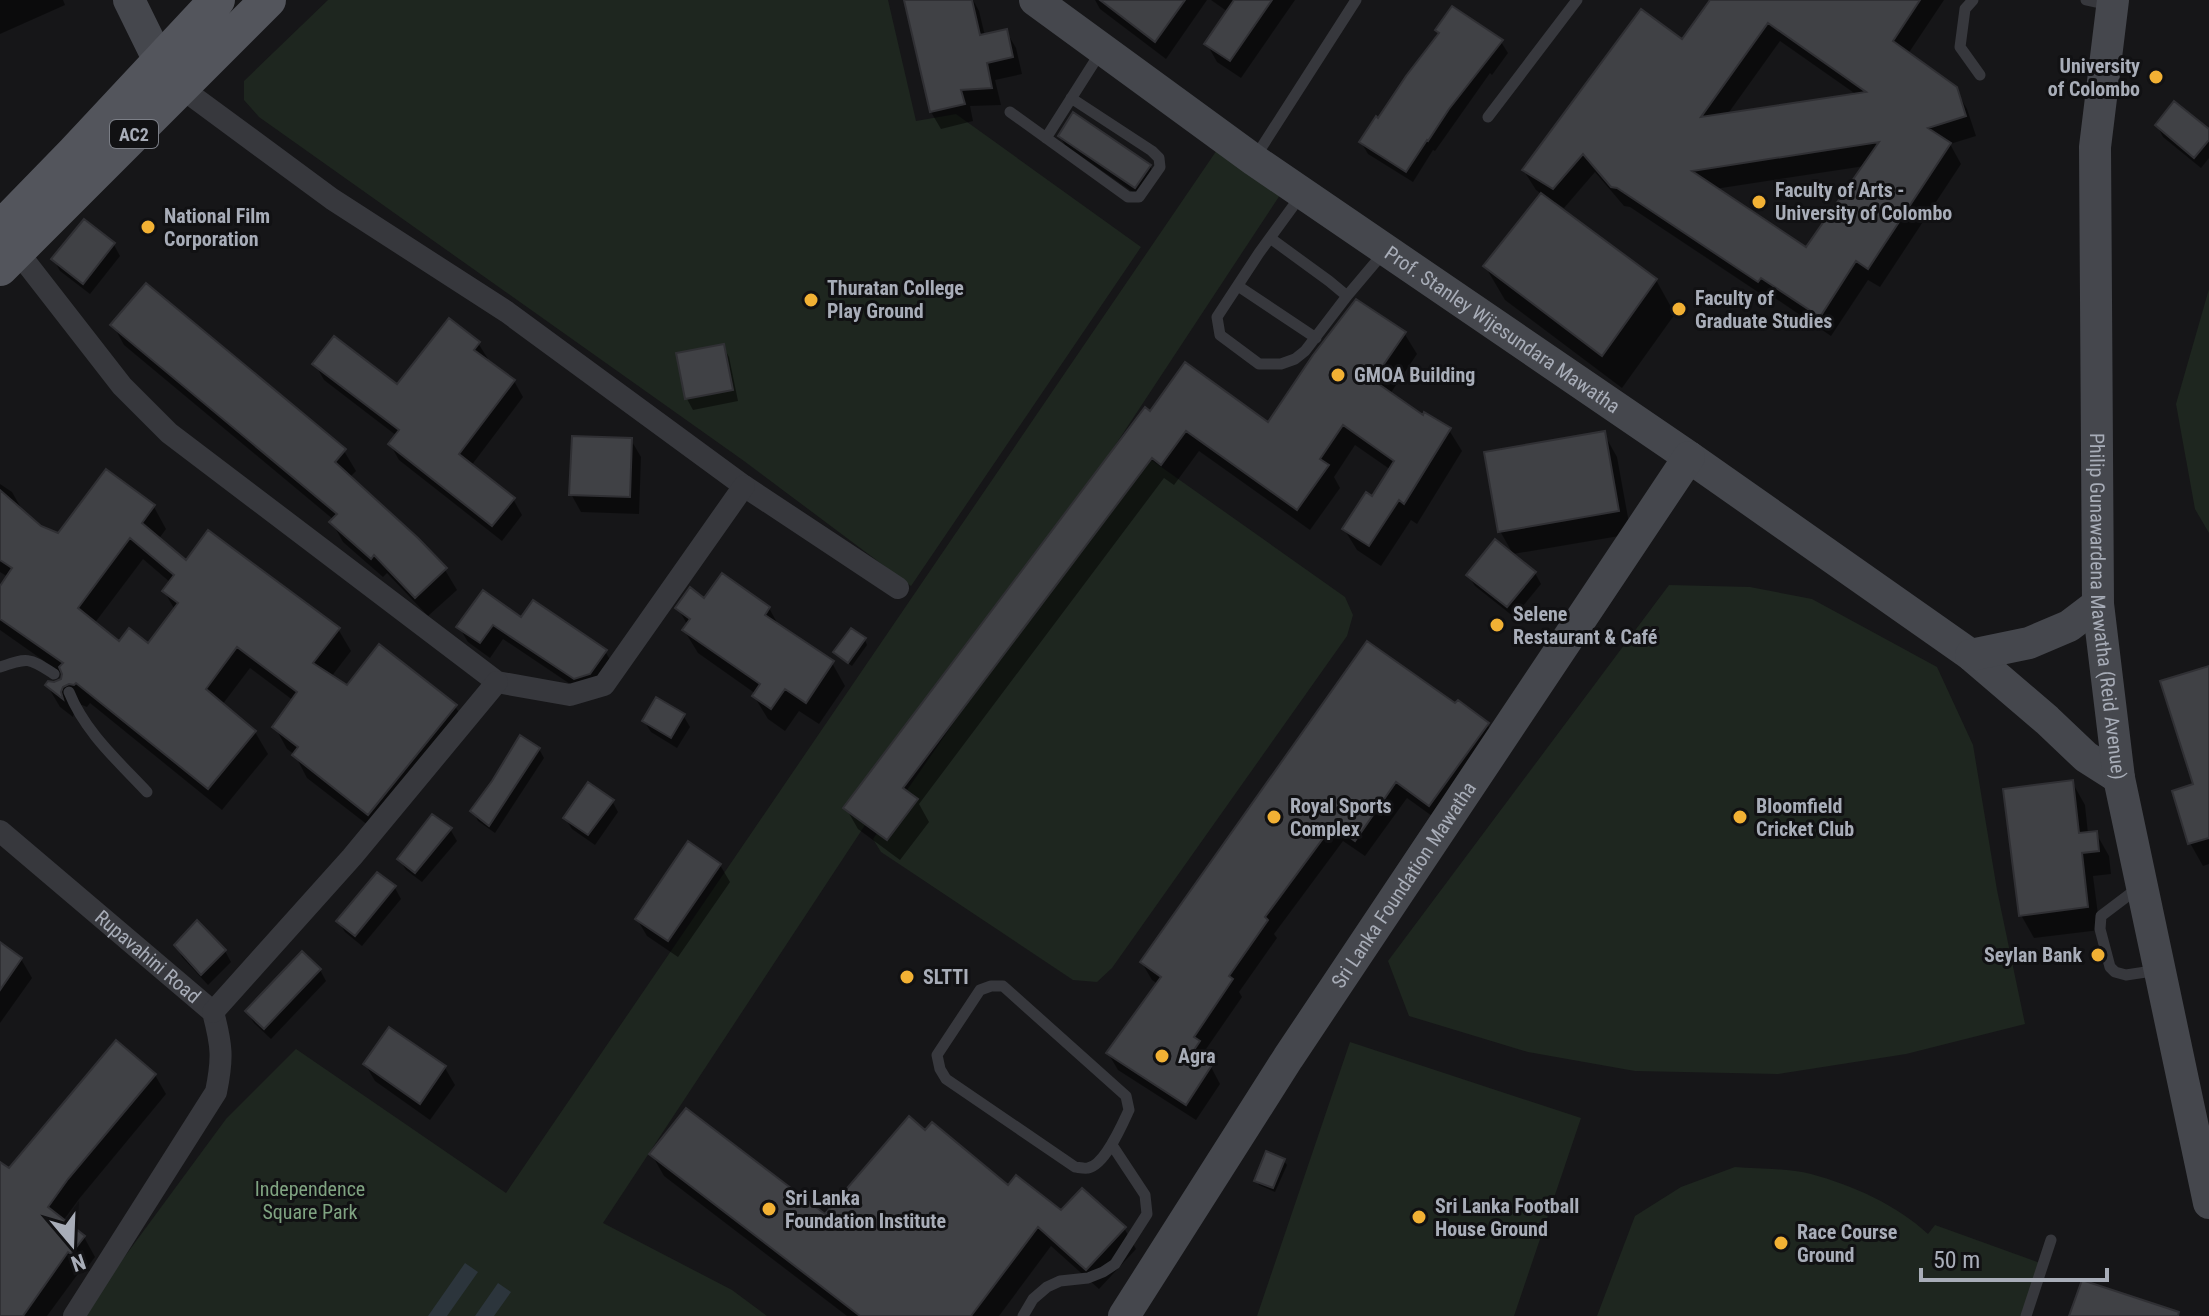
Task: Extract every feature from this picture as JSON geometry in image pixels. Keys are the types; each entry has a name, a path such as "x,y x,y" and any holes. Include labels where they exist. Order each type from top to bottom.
{"main road":[{"path":"129,0 169,74"},
{"name":"AC2","path":"6,249 169,74 217,0"},
{"name":"AC2","path":"169,74 268,0"},
{"name":"Prof. Stanley Wijesundara Mawatha","path":"1035,0 1254,160 1689,457 1971,655 2086,757 2119,778"},
{"name":"Philip Gunawardena Mawatha (Reid Avenue)","path":"2104,2 2095,147 2098,604 2119,778 2209,1203"},
{"name":"Sri Lanka Foundation Mawatha","path":"1124,1316 1288,1058 1689,457"},
{"path":"1971,655 2029,643 2069,626 2098,604"}],"street":[{"path":"169,74 332,199 507,312 744,486 898,588"},
{"path":"6,249 122,386 169,433 497,682 570,695 604,685 744,486"},
{"path":"213,1012 352,857 497,682"},
{"name":"Rupavahini Road","path":"0,831 213,1012 220,1040 222,1064 216,1092 74,1316"}],"lane":[{"path":"1254,160 1356,0"},
{"path":"1488,117 1577,0"},
{"path":"1973,0 1965,9 1960,47 1980,75"},
{"path":"1046,138 1102,49"},
{"path":"1010,112 1128,197 1139,197 1160,167 1159,158 1071,98"},
{"path":"1303,194 1217,317 1220,335 1259,364 1281,364 1305,351 1385,250"},
{"path":"1270,238 1347,296"},
{"path":"1238,286 1316,338"},
{"path":"0,667 31,659 54,674"},
{"path":"69,692 76,710 89,729 147,792"},
{"path":"2142,885 2101,916 2100,929 2110,967 2115,972 2126,975 2160,970"},
{"path":"1003,986 1126,1096 1129,1110 1112,1145 1096,1165 1087,1169 1075,1167 946,1079 937,1055 980,990 1003,986"},
{"path":"1023,1316 1033,1299 1047,1287 1060,1281 1088,1278 1115,1264 1147,1214 1145,1195 1112,1145"},
{"path":"2026,1316 2051,1240"}],"green space":[{"name":"Thuratan College Play Ground","path":"328,0 888,0 916,121 956,114 1141,247 911,586 744,461 259,117 244,100 244,81"},
{"name":"Independence Square Park","path":"1219,147 1280,195 603,1223 732,1290 767,1316 81,1316 226,1119 296,1049 506,1193"},
{"path":"2209,289 2209,533 2195,509 2176,404"},
{"path":"1150,459 1345,597 1353,615 1347,636 1112,968 1097,982 1073,980 881,852 873,839 1086,532"},
{"name":"Bloomfield Cricket Club","path":"1669,585 1750,587 1812,599 1937,667 1973,745 1997,890 2025,1024 1906,1054 1778,1074 1635,1071 1528,1052 1409,1016 1388,961"},
{"name":"Sri Lanka Football House Ground","path":"1350,1042 1581,1118 1514,1316 1257,1316"},
{"name":"Race Course Ground","path":"1735,1167 1793,1171 1827,1179 1888,1205 1928,1234 1935,1225 2040,1263 2022,1316 1597,1316 1635,1216 1681,1187"}],"shaded area":[{"path":"465,1263 478,1272 447,1316 428,1316"},
{"path":"498,1283 511,1292 494,1316 475,1316"}],"building":[{"path":"904,0 972,0 980,35 1007,29 1013,57 987,63 992,88 961,90 965,104 930,112"},
{"path":"1100,0 1185,0 1155,42"},
{"path":"1234,0 1272,0 1230,61 1204,44"},
{"path":"1710,0 1920,0 1893,41 1957,87 1966,116 1928,128 1951,143 1868,269 1856,261 1820,317 1761,278 1758,282 1617,188 1611,187 1583,154 1553,189 1522,170 1641,9 1682,39","holes":["1768,23 1866,92 1701,117","1879,142 1806,247 1692,171"]},
{"path":"1452,6 1503,40 1449,109 1406,172 1359,142 1439,33 1435,30"},
{"path":"2174,101 2209,129 2209,140 2194,158 2155,125"},
{"path":"1073,112 1151,165 1135,188 1058,136"},
{"name":"Faculty of Graduate Studies","path":"1541,193 1657,279 1602,356 1483,266"},
{"path":"84,219 115,243 83,284 51,259"},
{"path":"146,283 346,449 335,462 447,568 415,598 374,555 371,559 329,522 337,514 110,325"},
{"path":"1356,299 1406,332 1373,380 1423,415 1424,412 1451,428 1404,504 1399,500 1369,546 1342,529 1366,492 1372,496 1394,461 1343,425 1320,459 1329,465 1297,510 1186,431 1161,465 1152,458 903,788 918,799 887,840 843,808 1145,407 1150,411 1185,362 1268,422"},
{"path":"449,318 480,342 474,350 515,380 459,454 515,498 492,526 388,444 399,430 312,364 334,336 397,384"},
{"path":"724,344 733,390 685,399 676,353"},
{"path":"1605,431 1619,511 1498,532 1484,452"},
{"path":"572,436 632,438 630,497 569,495"},
{"path":"106,469 155,505 142,523 186,560 208,530 340,628 313,663 347,685 379,644 457,705 368,815 292,755 298,747 272,727 297,692 237,647 206,689 256,731 208,789 76,683 63,687 63,699 45,685 48,681 61,679 59,667 63,663 0,619 0,586 12,568 0,560 0,490 41,526 58,533","holes":["130,538 174,575 162,591 178,603 148,643 129,628 119,641 78,608"]},
{"path":"1495,539 1536,572 1507,607 1466,575"},
{"path":"722,573 770,607 765,615 834,661 806,703 785,689 771,709 752,696 760,684 682,630 690,619 675,608 690,587 704,598"},
{"path":"483,590 521,617 533,600 607,650 590,674 574,679 493,625 480,643 456,627"},
{"path":"851,628 866,638 848,663 833,652"},
{"name":"Royal Sports Complex","path":"1367,641 1489,723 1429,806 1396,782 1355,841 1333,825 1265,917 1268,920 1229,976 1233,979 1194,1037 1200,1041 1192,1053 1212,1065 1186,1105 1106,1053 1161,977 1140,962"},
{"path":"2209,666 2209,838 2188,844 2172,791 2193,784 2160,681"},
{"path":"656,697 685,714 671,738 642,721"},
{"path":"520,735 540,748 489,826 470,811"},
{"path":"2073,780 2079,833 2097,831 2099,851 2082,853 2088,907 2019,916 2003,789"},
{"path":"588,782 614,800 588,835 563,818"},
{"path":"432,814 452,828 415,873 397,859"},
{"path":"688,841 721,864 668,941 635,919"},
{"path":"377,872 396,886 355,936 336,921"},
{"path":"197,920 226,950 201,975 174,945"},
{"path":"0,942 22,958 0,990"},
{"path":"302,951 321,969 264,1029 245,1011"},
{"path":"389,1027 446,1066 420,1104 363,1064"},
{"path":"116,1040 156,1074 48,1207 85,1236 71,1254 68,1252 23,1316 0,1316 0,1162 9,1168"},
{"path":"686,1108 825,1214 909,1116 925,1130 932,1122 1008,1185 1016,1175 1061,1210 1082,1188 1126,1227 1086,1270 1038,1227 971,1316 860,1316 649,1154"},
{"path":"1266,1151 1285,1159 1273,1188 1254,1181"},
{"path":"2082,1280 2179,1312 2178,1316 2069,1316"}],"place":[{"name":"University of Colombo","path":"2156,77"},
{"name":"Faculty of Arts - University of Colombo","path":"1759,202"},
{"name":"National Film Corporation","path":"148,227"},
{"name":"Thuratan College Play Ground","path":"811,300"},
{"name":"Faculty of Graduate Studies","path":"1679,309"},
{"name":"GMOA Building","path":"1338,375"},
{"name":"Selene Restaurant & Café","path":"1497,625"},
{"name":"Royal Sports Complex","path":"1274,817"},
{"name":"Bloomfield Cricket Club","path":"1740,817"},
{"name":"Seylan Bank","path":"2098,955"},
{"name":"SLTTI","path":"907,977"},
{"name":"Agra","path":"1162,1056"},
{"name":"Sri Lanka Foundation Institute","path":"769,1209"},
{"name":"Sri Lanka Football House Ground","path":"1419,1217"},
{"name":"Race Course Ground","path":"1781,1243"}]}
